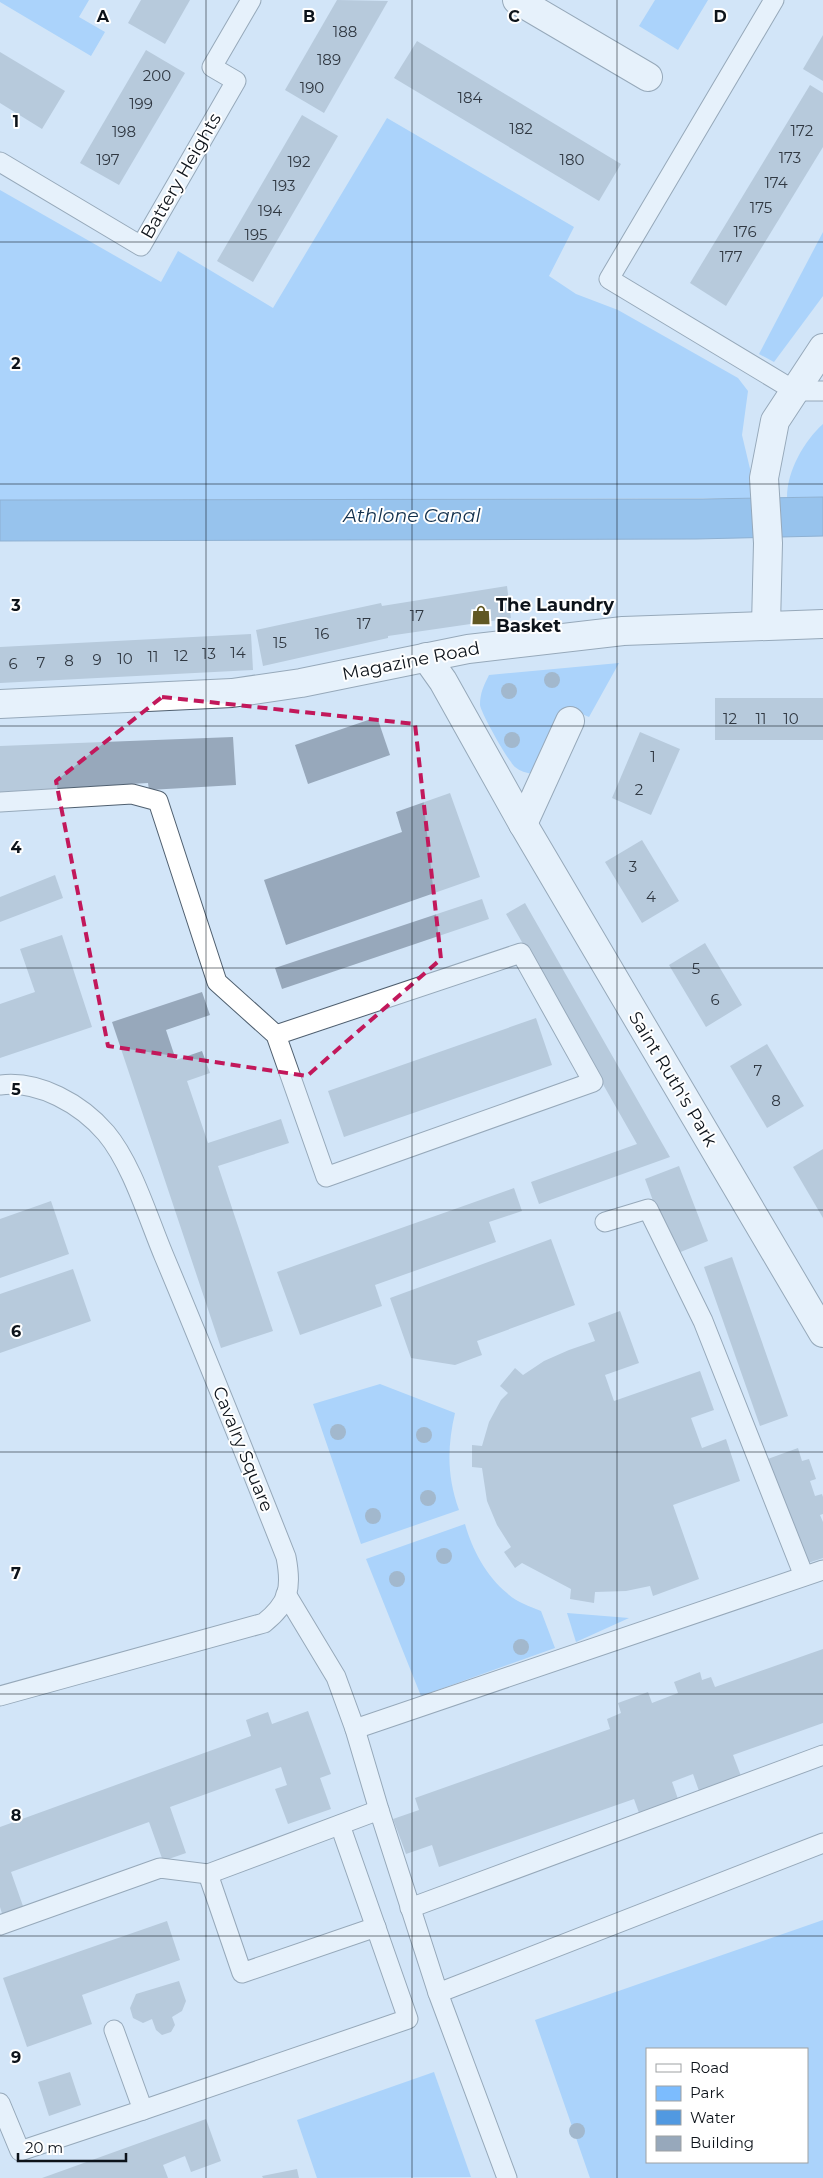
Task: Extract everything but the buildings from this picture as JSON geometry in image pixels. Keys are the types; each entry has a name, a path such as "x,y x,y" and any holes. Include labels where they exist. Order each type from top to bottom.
{"street":[{"path":"517,0 648,77"},
{"path":"766,625 768,543 764,478 775,421 823,348"},
{"name":"Magazine Road","path":"0,704 232,693 301,682 468,649 623,631 823,624"},
{"name":"Saint Ruth's Park","path":"426,657 443,681 523,824 823,1333"},
{"path":"523,824 570,721"}],"lane":[{"name":"Battery Heights","path":"0,162 141,246 236,81 212,67 251,0"},
{"path":"774,0 610,279 795,391 823,391"},
{"path":"0,802 132,794 158,801 217,982 276,1035 326,1177 593,1082 522,953 276,1035"},
{"name":"Cavalry Square","path":"0,1085 10,1084 36,1088 66,1100 91,1118 107,1135 126,1164 205,1354 286,1557 290,1577 279,1611 264,1623 0,1696"},
{"path":"605,1222 648,1209 703,1321 804,1576"},
{"path":"355,1729 823,1570"},
{"path":"286,1594 336,1677 355,1729 438,1993 507,2178"},
{"path":"410,1908 823,1755"},
{"path":"0,1925 160,1868 208,1874 379,1810"},
{"path":"0,2103 20,2151 408,2018 340,1825"},
{"path":"438,1993 823,1842"},
{"path":"208,1874 242,1972 376,1927"},
{"path":"114,2030 143,2110"}],"highlighted area":[{"path":"162,697 415,724 441,959 307,1076 108,1046 56,781"}],"green space":[{"path":"0,0 89,0 79,17 105,32 91,56 0,2"},
{"path":"655,0 708,0 678,50 639,26"},
{"path":"387,118 574,227 549,276 576,294 618,310 738,378 748,391 742,435 751,473 751,498 0,500 0,190 161,282 178,251 273,308"},
{"path":"823,232 823,296 774,362 759,354"},
{"path":"823,424 823,497 787,497 793,467 809,439"},
{"path":"619,663 589,717 565,707 533,774 523,772 515,767 495,737 480,705 484,686 489,675"},
{"path":"380,1384 455,1413 450,1450 450,1474 459,1510 361,1544 313,1404"},
{"path":"465,1524 481,1562 499,1586 514,1599 541,1611 555,1648 421,1696 366,1559"},
{"path":"567,1613 629,1618 576,1642"},
{"path":"823,1920 823,2178 590,2178 535,2020"},
{"path":"434,2072 471,2177 317,2178 297,2120"}],"water":[{"name":"Athlone Canal","path":"823,497 823,536 696,539 0,541 0,500 703,499"}],"place":[{"name":"The Laundry Basket","path":"481,615"}]}
